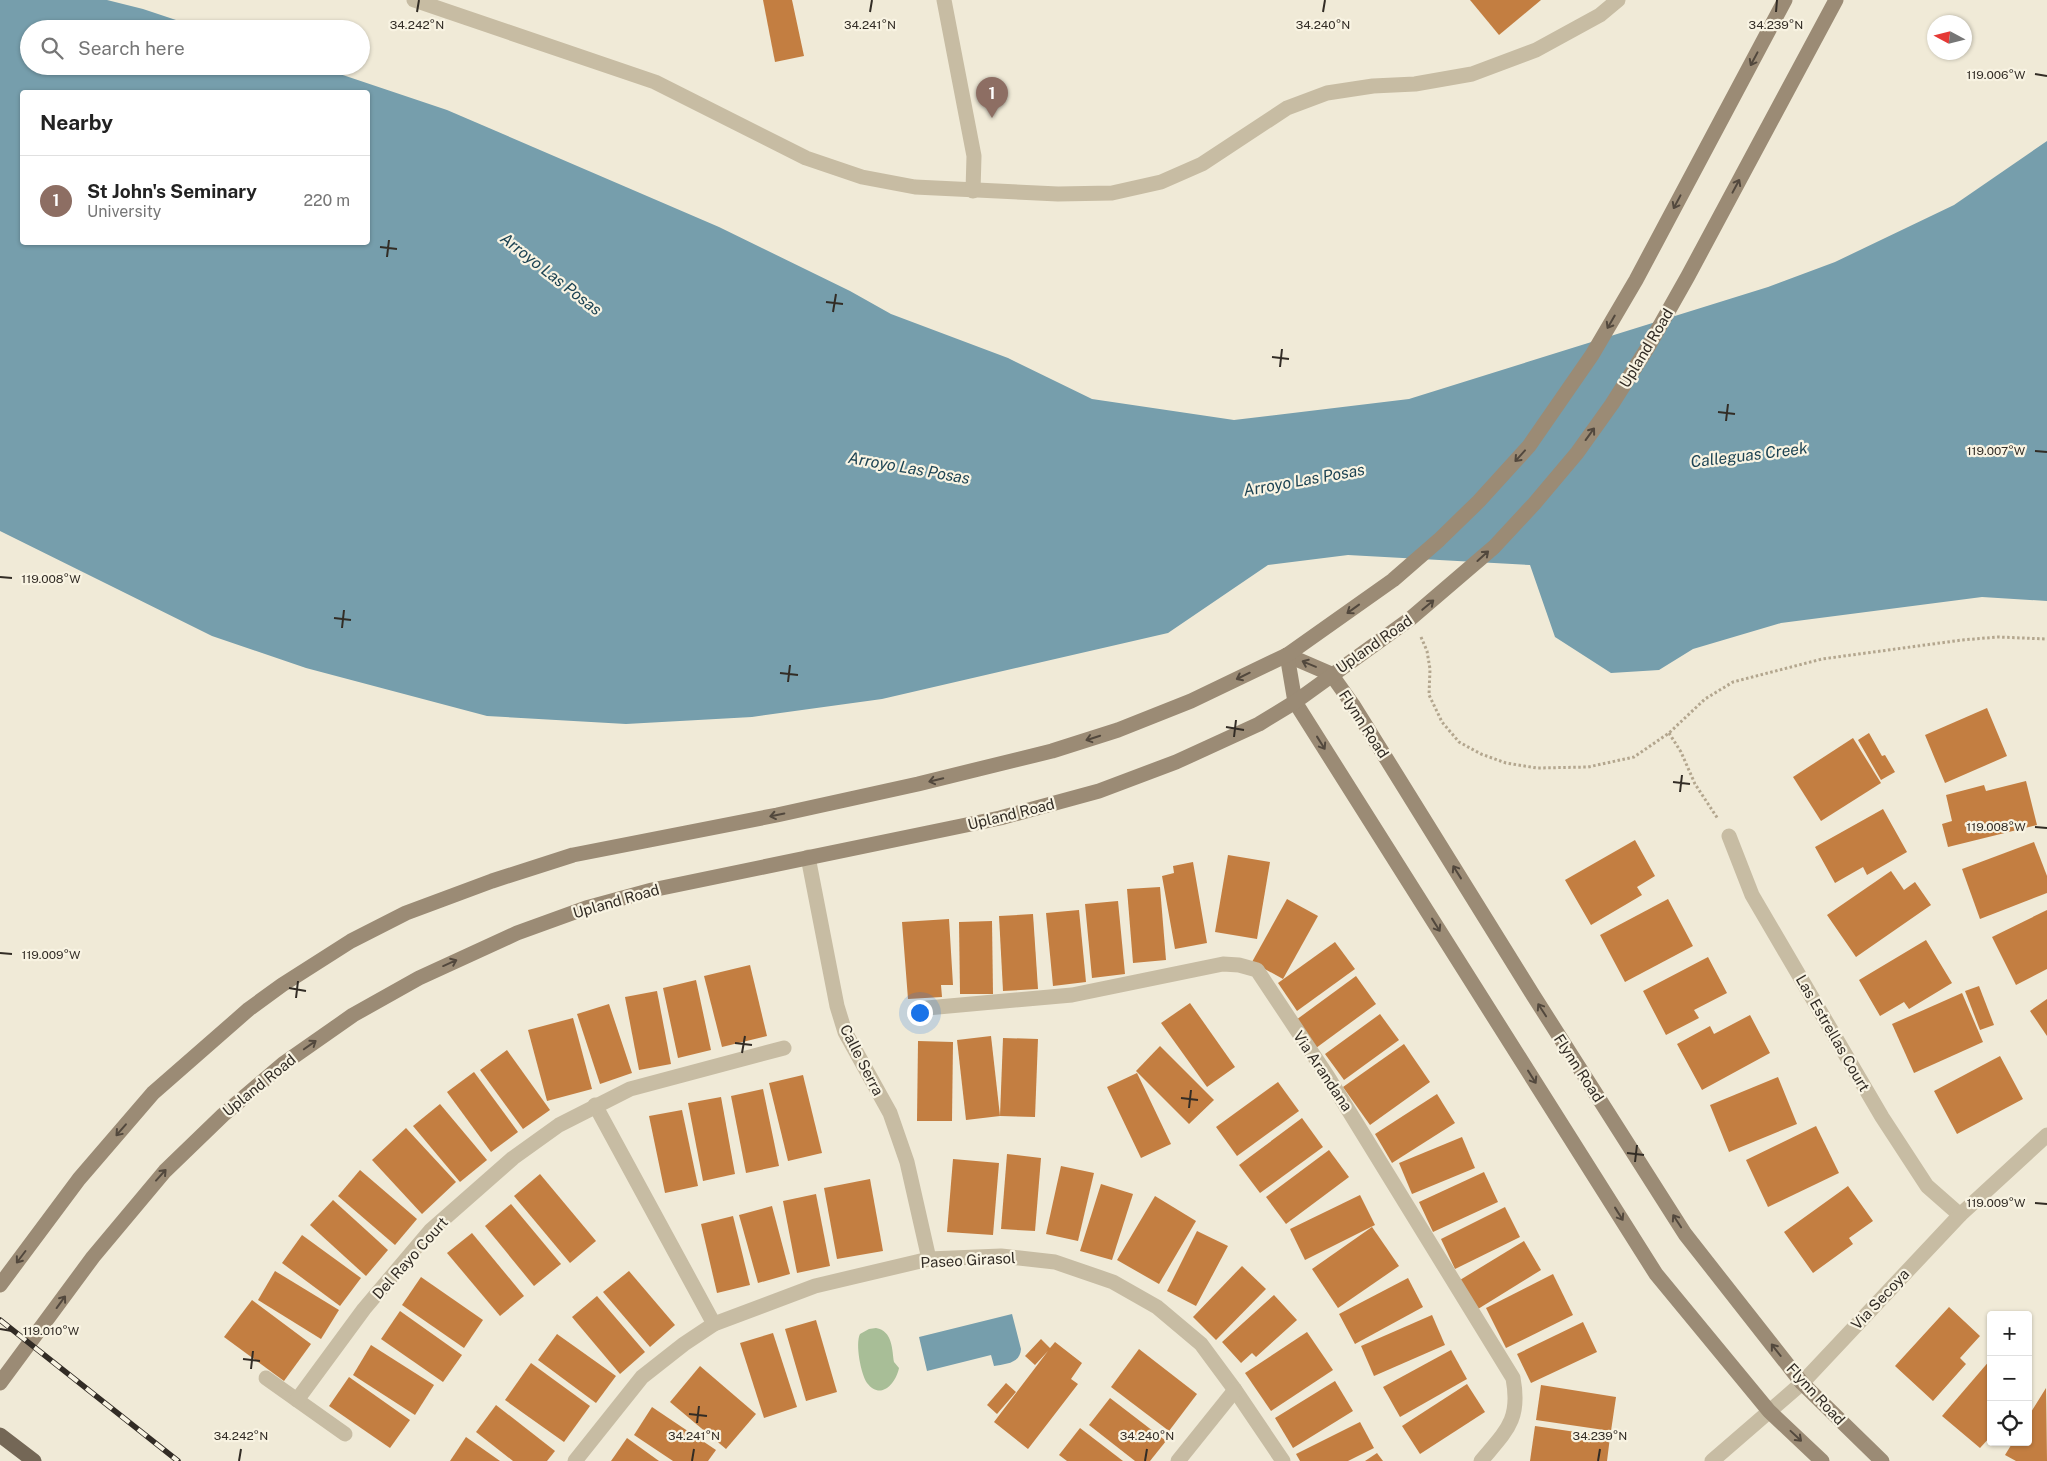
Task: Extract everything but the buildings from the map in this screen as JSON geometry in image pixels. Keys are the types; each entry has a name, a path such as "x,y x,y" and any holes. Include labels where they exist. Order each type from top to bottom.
{"main road":[{"path":"0,1285 79,1179 153,1093 249,1009 282,985 351,941 406,912 492,881 573,855 899,788 1052,751 1118,730 1191,701 1287,655 1393,580 1440,540 1479,501 1529,446 1592,355 1636,280 1785,0"},
{"name":"Upland Road","path":"0,1383 131,1209 164,1171 222,1115 283,1064 353,1015 431,972 517,933 586,908 652,890 1000,818 1099,791 1176,762 1259,724 1294,702 1410,620 1494,547 1534,504 1577,453 1612,404 1648,347 1688,276 1836,0"},
{"path":"1287,655 1294,702 1656,1274 1769,1411 1822,1461"},
{"name":"Flynn Road","path":"1287,655 1332,674 1357,711 1532,995 1685,1234 1802,1382 1882,1461"},
{"path":"0,1435 34,1461"}],"street":[{"path":"414,0 655,82 806,158 862,177 915,187 1058,194 1112,193 1161,182 1202,164 1287,108 1327,93 1373,86 1415,84 1472,74 1536,50 1600,15 1618,0"},
{"path":"944,0 974,156 973,191"},
{"name":"Las Estrellas Court","path":"1729,836 1752,895 1882,1117 1927,1186 1960,1215"},
{"name":"Calle Serra","path":"808,857 837,1006 845,1032 890,1113 907,1162 929,1259"},
{"name":"Via Arandana","path":"927,1008 1072,995 1223,964 1239,965 1257,970 1354,1117 1513,1378 1516,1396 1514,1414 1506,1431 1481,1461"},
{"name":"Del Rayo Court","path":"297,1400 364,1309 430,1231 513,1158 559,1125 595,1105 630,1089 784,1048"},
{"path":"595,1105 714,1324"},
{"name":"Via Secoya","path":"1712,1461 1802,1382 1960,1215 2047,1136"},
{"name":"Paseo Girasol","path":"575,1461 642,1377 684,1344 714,1324 815,1286 929,1259 1002,1256 1055,1262 1113,1282 1157,1307 1201,1344 1236,1390 1283,1461"},
{"path":"266,1378 345,1434"},
{"path":"1178,1461 1236,1390"}],"path":[{"path":"1410,620 1424,641 1427,651 1430,669 1430,695 1442,722 1459,742 1481,754 1506,763 1537,768 1588,767 1634,757 1669,733 1705,698 1733,682 1822,659 1980,638 2047,639"},
{"path":"1669,733 1681,752 1695,784 1729,836"}],"green space":[{"path":"876,1328 882,1330 889,1337 894,1362 899,1368 895,1379 887,1388 882,1390 872,1388 867,1383 858,1352 860,1334 869,1329"}],"water":[{"path":"0,0 107,0 176,20 20,20 20,75 343,75 447,110 719,227 850,291 891,314 1008,358 1092,399 1234,420 1409,399 1768,287 1835,262 1954,205 2047,141 2047,601 1982,597 1781,623 1693,649 1659,670 1611,673 1555,637 1530,565 1348,555 1268,565 1168,633 882,699 752,717 626,724 487,716 306,668 212,636 0,531"},
{"path":"1012,1314 1021,1349 1018,1358 1007,1364 994,1366 991,1355 927,1371 919,1337"}],"railway":[{"path":"0,1320 178,1461"}],"place":[{"name":"St John's Seminary","path":"992,118"}],"water label":[{"name":"Arroyo Las Posas","path":"551,274"},
{"name":"Calleguas Creek","path":"1749,455"},
{"name":"Arroyo Las Posas","path":"909,468"},
{"name":"Arroyo Las Posas","path":"1304,480"}]}
